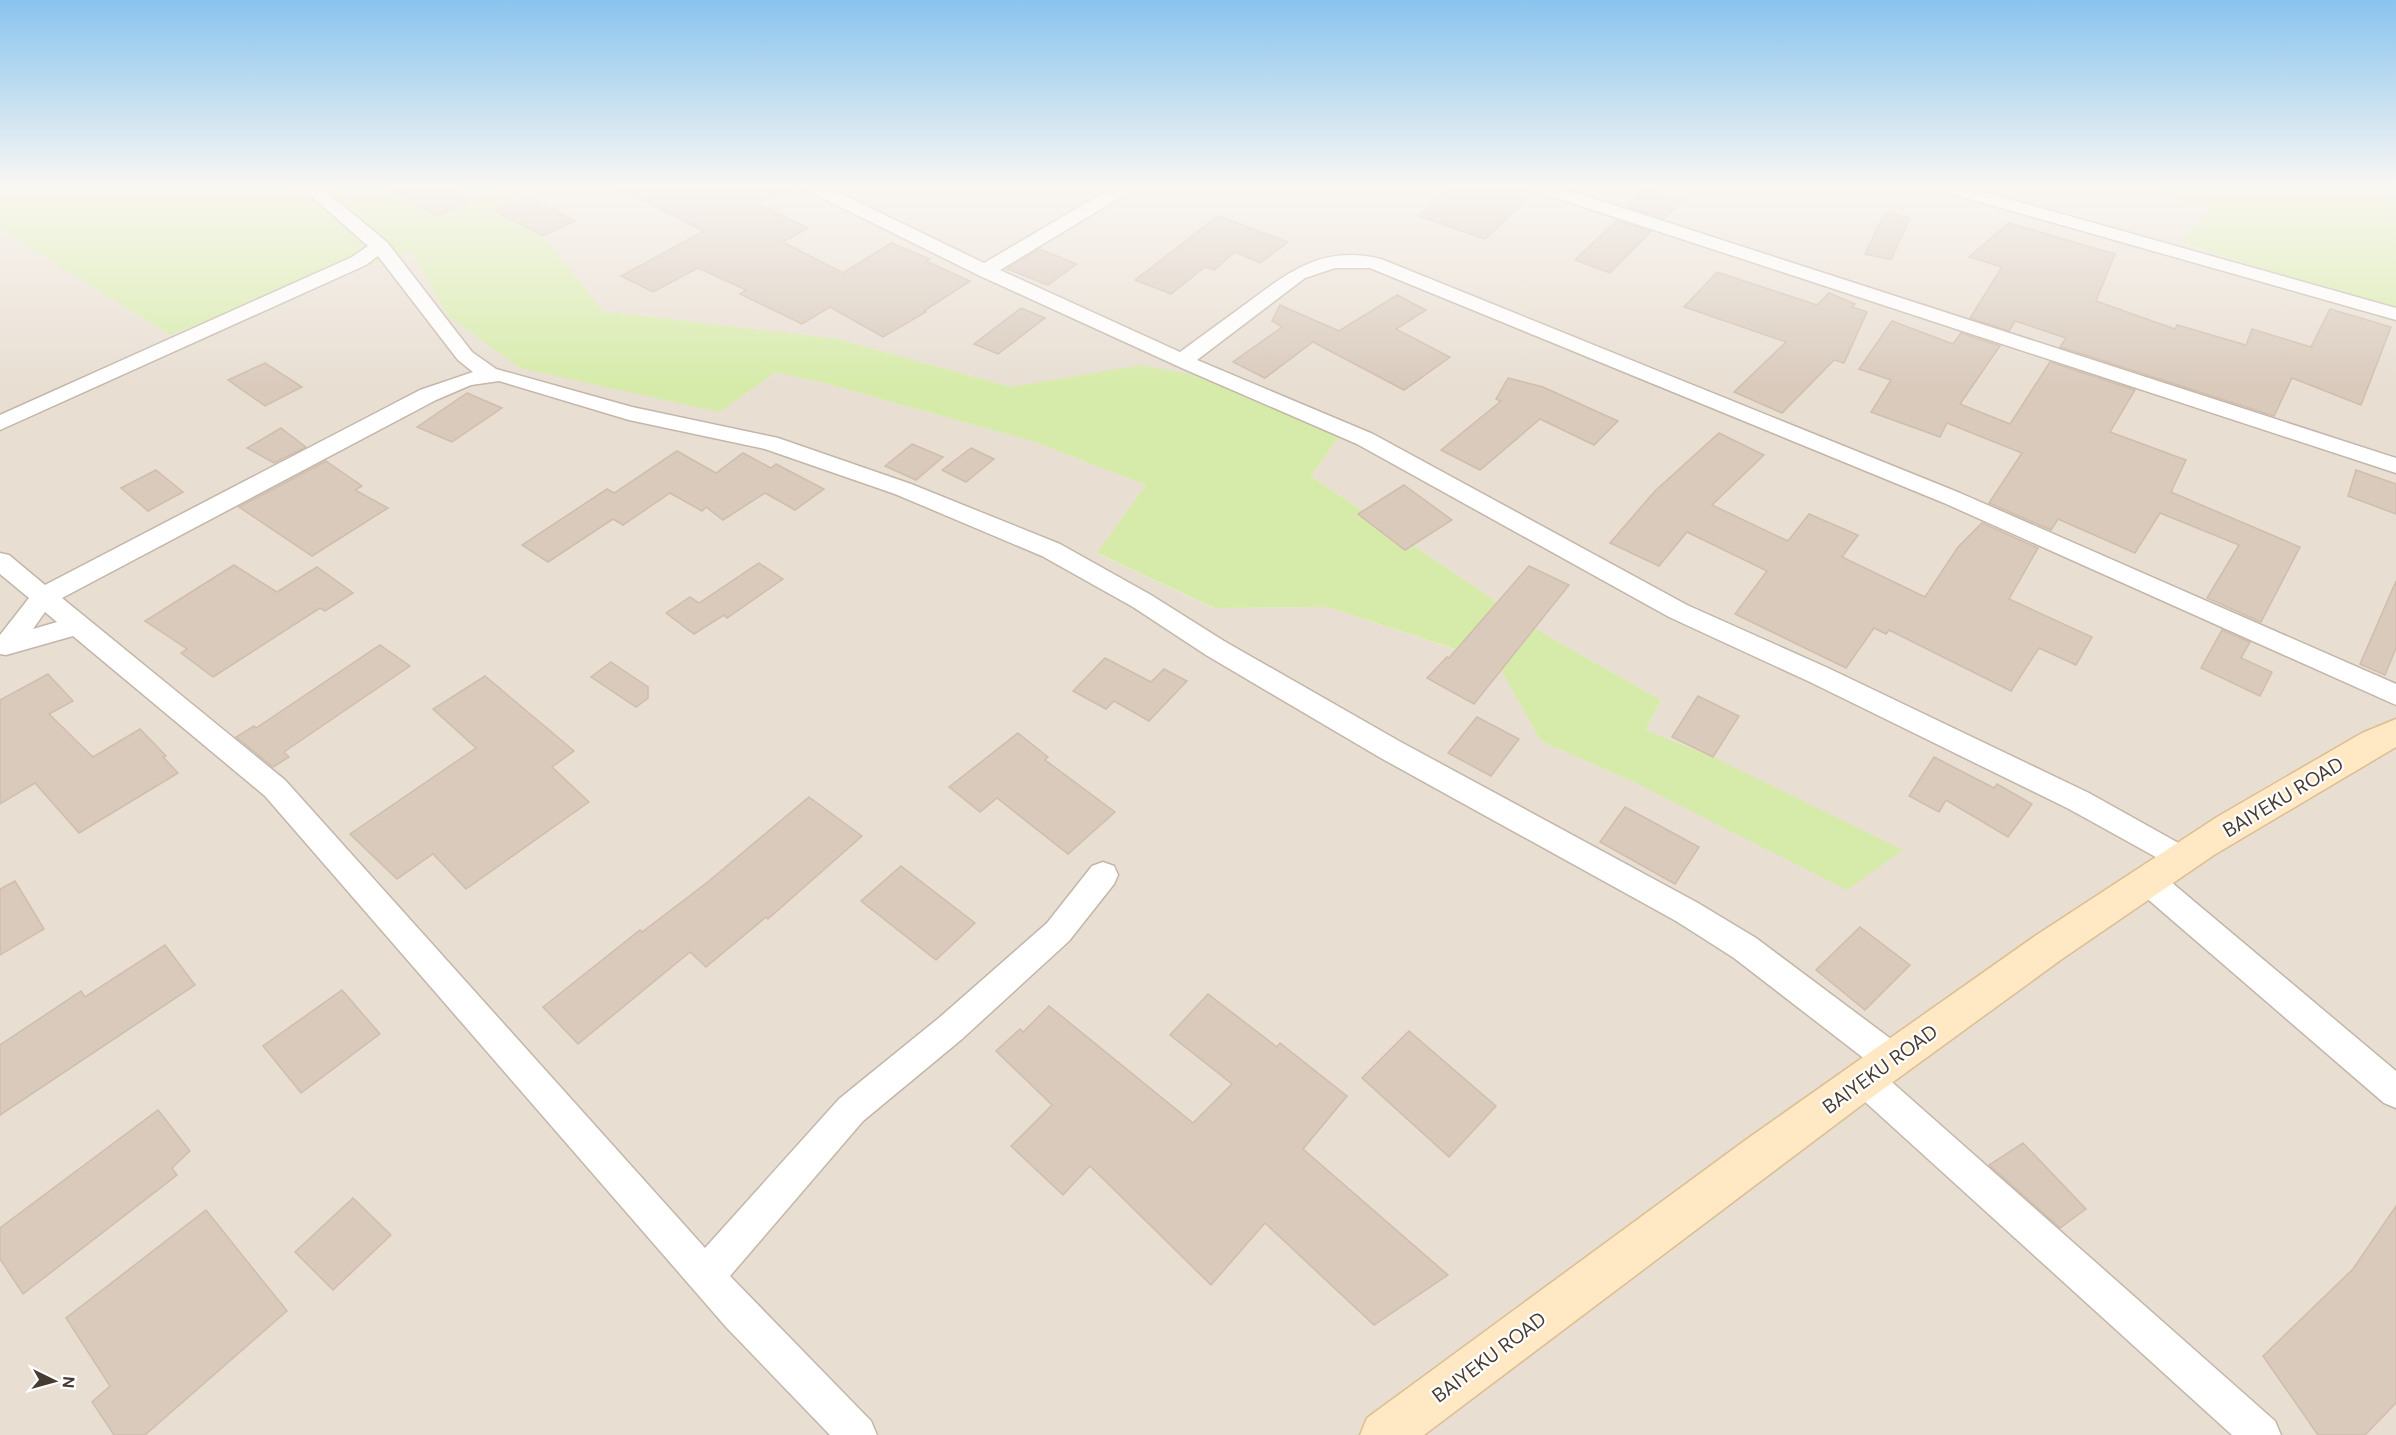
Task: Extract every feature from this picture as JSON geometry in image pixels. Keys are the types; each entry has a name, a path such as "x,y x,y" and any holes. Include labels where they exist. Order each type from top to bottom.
{"main road":[{"name":"BAIYEKU ROAD","path":"1384,1435 1878,1069 2147,880 2335,765 2396,732"}],"street":[{"path":"0,423 377,254"},
{"path":"386,254 465,356 490,375"},
{"path":"951,254 1182,360 1365,439 1678,611 1819,675 2079,801 2129,827 2181,859"},
{"path":"985,271 1013,254"},
{"path":"1746,254 2396,466"},
{"path":"2184,254 2396,314"},
{"path":"1182,360 1307,270 1338,261 1374,263 1952,498 2396,695"},
{"path":"3,649 43,597 157,540 428,395 467,378 500,375 629,413 770,442 903,489 1051,550 1142,601 1215,648 1389,749 1687,912 1745,948 1878,1069 2261,1435"},
{"path":"0,561 275,788 705,1276 857,1435"},
{"path":"3,649 78,625"},
{"path":"705,1276 851,1110 951,1028 1058,932 1103,874"},
{"path":"2147,880 2396,1092"}],"shaded area":[{"path":"0,254 40,254 170,335 402,254 413,254 448,316 720,412 775,371 1035,442 1146,485 1098,554 1213,608 1328,607 1498,664 1541,741 1636,783 1713,757 1646,730 1661,700 1544,634 1311,476 1349,422 1141,366 1011,387 838,339 603,311 557,254 2216,254 2396,312 2396,1435 0,1435"}],"green space":[{"path":"40,254 402,254 170,335"},
{"path":"413,254 557,254 603,311 838,339 1011,387 1141,365 1258,387 1349,422 1311,476 1544,634 1661,700 1646,730 1713,757 1903,850 1847,890 1636,783 1541,741 1497,663 1328,607 1214,608 1097,553 1146,485 1035,442 821,382 775,372 720,412 520,368 448,316"},
{"path":"2216,254 2396,254 2396,312"}],"building":[{"path":"662,254 806,254 843,273 873,254 918,254 930,259 926,261 970,281 924,311 926,312 883,337 830,307 802,324 740,294 746,290 698,268 653,292 621,276"},
{"path":"1031,254 1052,254 1077,264 1048,285 1007,269"},
{"path":"1169,254 1233,254 1214,270 1205,267 1171,294 1135,280"},
{"path":"1239,254 1272,254 1260,263"},
{"path":"1581,254 1629,254 1610,273 1575,260"},
{"path":"1865,254 1894,254 1891,260"},
{"path":"1973,254 2115,254 2096,301 2175,329 2177,325 2246,345 2252,329 2311,347 2330,309 2391,327 2361,405 2292,378 2274,416 2060,347 2066,338 2015,321 2009,331 1970,318 2002,267 1969,257"},
{"path":"1717,272 1817,305 1829,293 1855,304 1852,307 1867,312 1844,363 1834,360 1782,413 1734,392 1786,342 1684,307"},
{"path":"1397,295 1426,310 1396,329 1450,357 1404,390 1313,342 1265,378 1233,362 1282,327 1272,321 1280,305 1339,331"},
{"path":"1021,308 1045,318 998,354 974,344"},
{"path":"1892,321 1953,344 1961,333 2000,346 1960,404 2010,424 2050,362 2135,390 2110,432 2186,460 2171,492 2300,547 2261,622 2207,598 2239,545 2160,513 2135,553 2058,519 2051,530 1989,503 2022,453 1947,423 1940,437 1871,412 1891,380 1859,369"},
{"path":"265,363 302,387 265,406 228,380"},
{"path":"1508,378 1543,387 1618,421 1594,445 1540,419 1480,470 1441,450 1501,401 1496,399"},
{"path":"467,393 502,408 452,442 417,427"},
{"path":"281,428 306,447 274,463 247,448"},
{"path":"1719,433 1764,455 1712,505 1788,541 1809,514 1858,535 1842,557 1925,597 1958,547 1982,523 2038,548 2009,599 2092,637 2076,665 2039,648 2011,691 1889,630 1886,634 1874,628 1846,668 1735,614 1767,571 1687,532 1659,566 1610,543 1655,491"},
{"path":"912,444 943,457 916,480 885,466"},
{"path":"971,448 994,459 966,482 942,470"},
{"path":"677,451 716,473 743,453 771,468 776,464 824,489 795,510 765,493 723,520 706,507 702,511 670,493 623,525 613,519 548,562 522,545 607,489 614,493"},
{"path":"326,461 362,486 355,490 388,508 312,556 239,507"},
{"path":"156,470 183,492 148,511 121,488"},
{"path":"2356,470 2396,484 2396,514 2348,496"},
{"path":"1404,485 1452,520 1405,550 1358,514"},
{"path":"759,563 783,579 727,618 724,615 694,634 666,613 690,597 699,603"},
{"path":"234,565 277,592 317,567 353,593 325,611 320,608 213,677 181,653 187,649 145,621"},
{"path":"1529,566 1569,585 1474,704 1427,678 1447,657 1449,658"},
{"path":"2396,581 2396,648 2385,675 2360,664"},
{"path":"2222,630 2250,642 2241,658 2272,672 2260,696 2201,668"},
{"path":"380,645 410,666 284,752 289,757 273,767 236,737 254,726 256,728"},
{"path":"1105,658 1151,682 1164,669 1187,681 1149,721 1114,701 1106,709 1073,691"},
{"path":"611,662 648,687 648,698 636,707 591,677"},
{"path":"48,674 73,701 49,714 93,757 140,729 166,756 163,757 178,773 79,833 35,783 0,804 0,700"},
{"path":"485,676 574,751 552,767 589,802 466,889 433,854 397,879 350,834 476,748 433,709"},
{"path":"1698,696 1739,716 1713,757 1672,737"},
{"path":"1477,717 1519,739 1491,776 1448,753"},
{"path":"1018,733 1048,757 1045,760 1115,812 1068,854 997,798 980,812 949,787"},
{"path":"1934,757 1994,788 1997,784 2032,804 2008,837 1946,800 1939,812 1909,796"},
{"path":"809,797 862,836 768,919 766,917 706,967 690,952 578,1044 543,1007 640,930 642,932 709,881"},
{"path":"1625,807 1699,847 1675,884 1600,842"},
{"path":"901,866 975,923 936,960 861,901"},
{"path":"15,881 44,929 0,955 0,889"},
{"path":"1860,927 1910,965 1865,1010 1816,970"},
{"path":"165,945 195,985 0,1115 0,1045 81,991 85,997"},
{"path":"342,990 380,1034 301,1093 263,1046"},
{"path":"1208,994 1277,1047 1280,1043 1347,1096 1303,1149 1448,1275 1374,1325 1265,1223 1211,1285 1090,1166 1063,1195 1011,1146 1052,1105 996,1051 1020,1029 1023,1032 1049,1006 1193,1123 1232,1084 1170,1035"},
{"path":"1409,1031 1496,1106 1449,1157 1362,1078"},
{"path":"158,1110 190,1151 172,1168 177,1175 23,1294 0,1259 0,1228"},
{"path":"2023,1143 2086,1209 2060,1228 1989,1165"},
{"path":"353,1198 391,1235 333,1290 295,1252"},
{"path":"2396,1206 2396,1403 2365,1435 2318,1435 2263,1356 2353,1269"},
{"path":"206,1210 287,1311 145,1435 114,1435 92,1402 110,1386 66,1318"}]}
